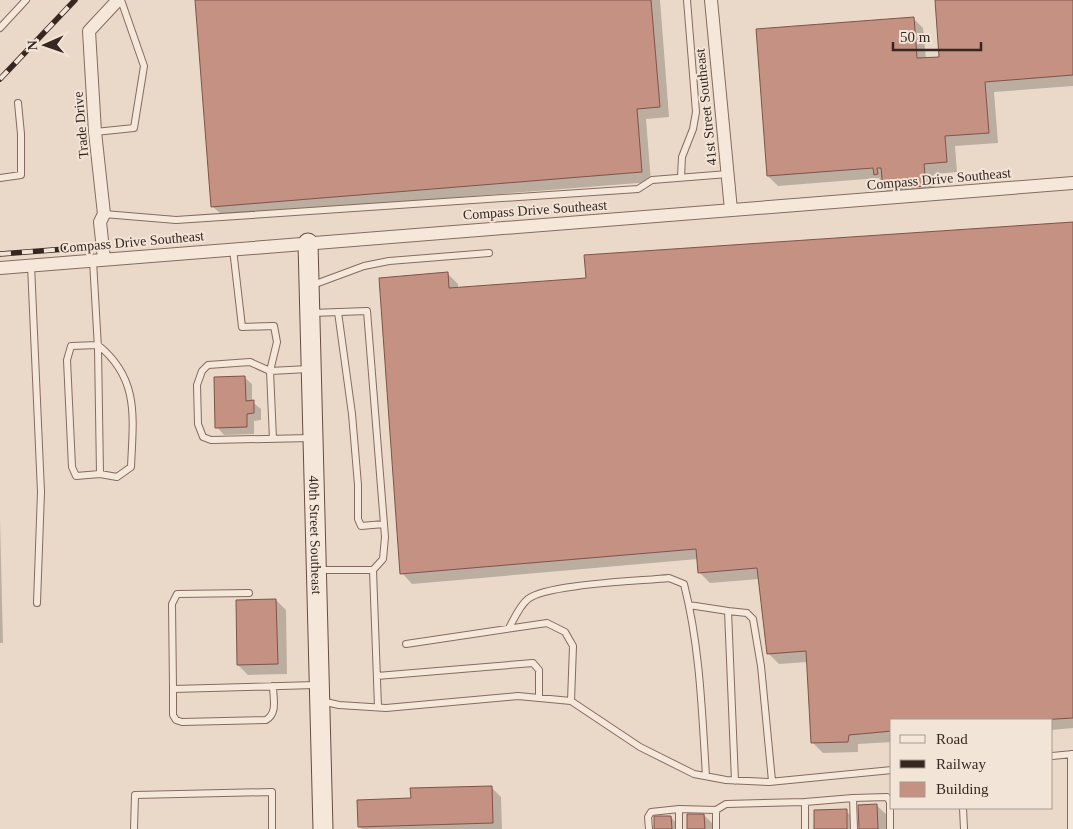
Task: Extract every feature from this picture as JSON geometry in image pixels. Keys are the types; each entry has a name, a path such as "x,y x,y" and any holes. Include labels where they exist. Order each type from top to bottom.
{"street":[{"name":"Trade Drive","path":"99,259 100,222 104,214 95,132 88,31 119,0"},
{"name":"41st Street Southeast","path":"711,0 731,210"},
{"name":"Compass Drive Southeast","path":"0,268 1073,183"},
{"name":"40th Street Southeast","path":"308,243 324,829"}],"lane":[{"path":"0,28 26,0"},
{"path":"95,132 134,128 144,66 119,0"},
{"path":"680,177 682,157 693,129 696,112 687,0"},
{"path":"0,178 21,175 21,134 18,103"},
{"path":"104,214 176,220 638,189 652,180 728,174"},
{"path":"233,249 242,327 274,326 277,342 270,370 273,439"},
{"path":"309,286 364,266 389,261 489,253"},
{"path":"99,259 100,474"},
{"path":"31,265 41,492 37,604"},
{"path":"310,313 367,311 384,524 383,560 372,570 317,570"},
{"path":"338,312 352,414 358,485 358,519 361,526 384,524"},
{"path":"98,345 110,354 124,375 133,405 131,467 117,476 100,474 76,476 72,467 67,360 71,346 98,345"},
{"path":"311,368 270,370 250,362 208,365 202,371 197,385 198,424 203,437 211,440 313,438"},
{"path":"372,570 378,707"},
{"path":"509,628 527,599 536,594 559,588 669,578 684,584 692,618 701,697 706,776"},
{"path":"249,592 177,594 172,604 172,688 174,715 176,720 182,722 266,720 271,717 274,711 273,686"},
{"path":"689,605 747,612 753,619 761,666 772,782"},
{"path":"728,611 735,781"},
{"path":"406,644 547,622 565,632 573,646 571,701"},
{"path":"377,676 533,663 539,670 539,698"},
{"path":"172,688 273,686 320,693 339,705 378,707 518,696 571,701 640,747 694,774 735,781 772,782 890,770"},
{"path":"1053,756 1072,754 1071,829"},
{"path":"134,829 135,795 272,792 272,829"},
{"path":"649,829 648,817 651,812 679,809 716,810 726,804 887,797 890,802 890,829"},
{"path":"853,798 854,829"},
{"path":"805,802 806,829"},
{"path":"679,809 679,829"},
{"path":"963,809 964,829"},
{"path":"716,810 716,829"}],"building":[{"path":"195,0 651,0 660,107 637,109 642,172 211,207"},
{"path":"935,0 1073,0 1073,75 985,82 989,133 945,136 947,162 924,164 926,186 883,189 881,168 877,168 878,174 874,175 873,168 767,176 756,29 914,17 917,58 939,57"},
{"path":"1073,222 1073,718 890,719 890,731 849,735 848,742 811,743 806,651 767,654 757,568 698,573 696,549 400,574 379,278 448,272 449,288 586,278 584,255"},
{"path":"245,376 246,401 254,400 254,413 247,414 247,427 215,428 214,377"},
{"path":"276,599 278,664 237,665 236,600"},
{"path":"492,786 493,823 358,827 357,800 411,798 410,788"},
{"path":"877,804 878,829 859,829 858,805"},
{"path":"847,809 847,829 814,829 814,810"},
{"path":"687,814 704,814 705,829 687,829"},
{"path":"654,816 671,816 672,829 654,829"}],"railway":[{"path":"0,79 75,0"},
{"path":"0,254 79,248"}]}
